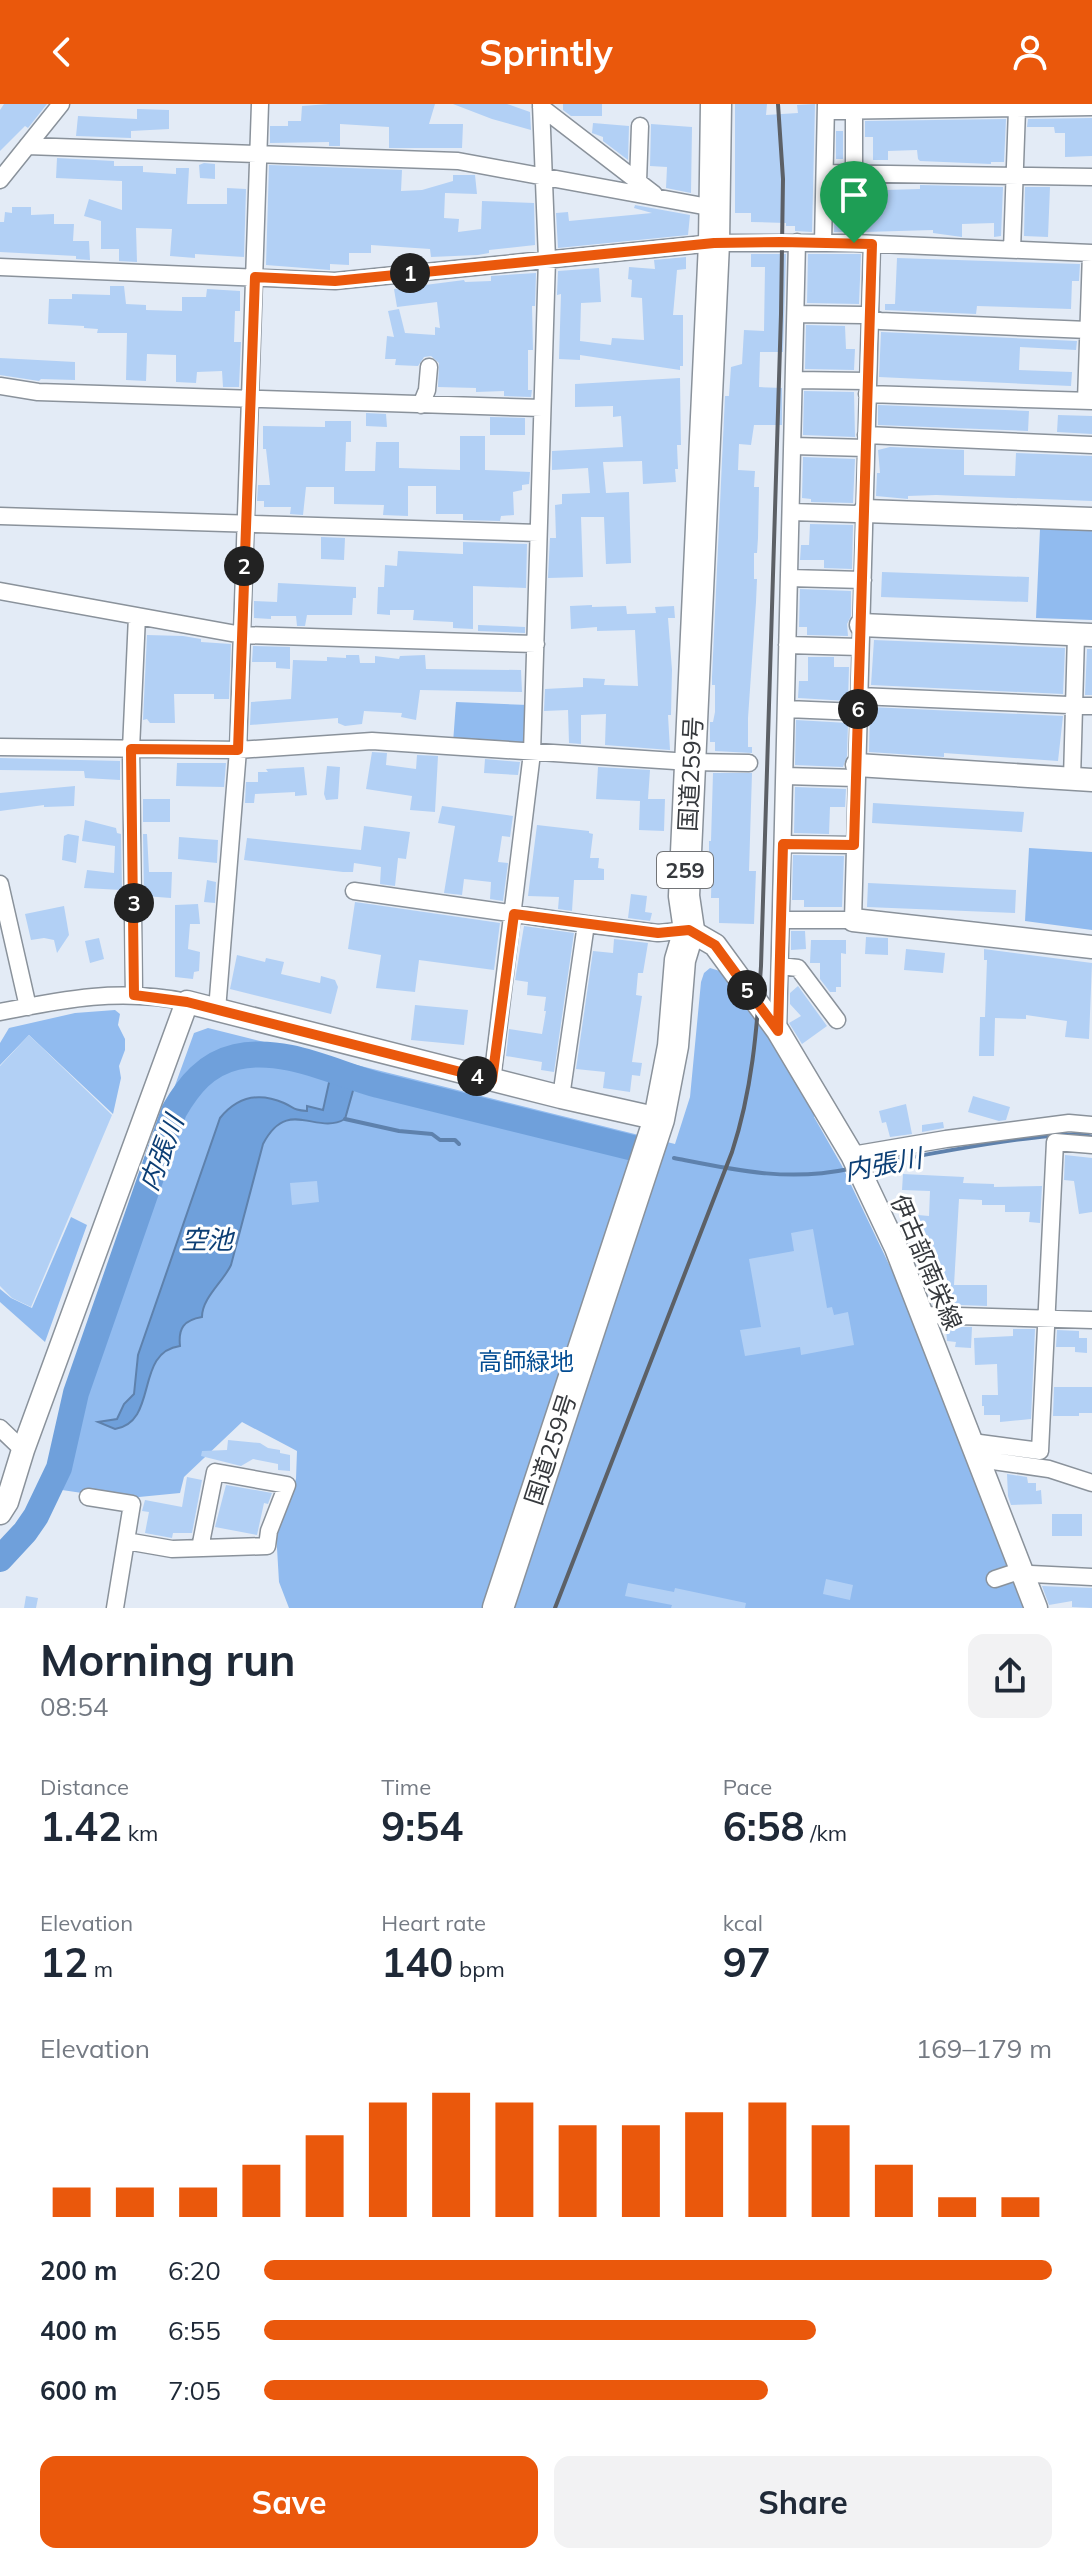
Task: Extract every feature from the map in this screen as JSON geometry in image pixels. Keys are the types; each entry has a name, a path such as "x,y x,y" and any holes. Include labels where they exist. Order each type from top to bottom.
{"highway":[{"name":"国道259号","path":"498,1608 659,1119 673,1046 680,960 689,930 684,896 714,243 716,104"}],"street":[{"path":"3,171 61,104"},
{"path":"217,1010 238,750 260,104"},
{"path":"541,105 659,198"},
{"path":"492,1080 532,753 547,259 541,105"},
{"path":"823,243 826,108 854,111 1092,107"},
{"path":"1012,250 1017,109"},
{"path":"854,111 854,243"},
{"path":"638,182 640,126"},
{"path":"27,146 458,161 714,208"},
{"path":"826,173 1092,177"},
{"path":"778,1031 797,242"},
{"path":"0,267 335,281 714,243 854,243 1092,253 1088,330 1089,401 867,388 795,380"},
{"path":"853,920 872,244"},
{"path":"796,314 862,315 880,321 1088,330"},
{"path":"421,405 427,390 429,367"},
{"path":"0,386 38,392 251,401 542,408"},
{"path":"793,446 866,442 1092,445"},
{"path":"791,512 856,514 865,511 1092,519"},
{"path":"0,516 538,533"},
{"path":"789,578 863,580"},
{"path":"0,591 242,635 536,644"},
{"path":"134,995 131,749 137,616"},
{"path":"785,776 856,772 1038,775 1082,780 1084,706 1084,635 860,636 787,645"},
{"path":"787,709 858,704 1084,706"},
{"path":"0,747 238,750 372,741 532,753 749,763"},
{"path":"783,844 854,845"},
{"path":"0,884 28,1007"},
{"path":"354,891 658,933 689,930"},
{"path":"781,920 853,920 1092,947"},
{"path":"561,1097 586,924"},
{"name":"伊古部南栄線","path":"689,930 715,945 778,1031 856,1163 896,1248 1036,1608"},
{"path":"780,966 798,968 837,1020"},
{"path":"0,1012 83,996 134,995 187,1002 659,1119"},
{"path":"0,1513 7,1502 23,1450 187,1002"},
{"path":"856,1163 946,1139 1069,1123 1092,1125"},
{"path":"976,1450 1040,1451 1055,1142 1092,1145"},
{"path":"922,1315 1092,1320"},
{"path":"0,1428 23,1450"},
{"path":"976,1450 1092,1483"},
{"path":"126,1541 172,1549 267,1546 269,1531 287,1485 215,1472 200,1548"},
{"path":"88,1497 132,1504 115,1608"},
{"path":"995,1579 1009,1573 1092,1577"}],"green space":[{"path":"1040,529 1092,531 1092,620 1036,618"},
{"path":"456,702 528,705 526,748 453,743"},
{"path":"1029,848 1092,852 1092,930 1025,921"},
{"name":"高師緑地","path":"710,968 723,972 759,1021 816,1115 814,1117 842,1166 896,1279 1023,1608 289,1608 279,1582 276,1531 296,1479 297,1451 242,1422 184,1477 180,1493 139,1497 136,1501 62,1490 84,1388 68,1381 194,1033 208,1028 675,1144 690,1097 701,982"},
{"path":"115,1010 120,1014 118,1025 125,1039 125,1050 119,1066 121,1078 113,1114 29,1035 0,1065 0,1043 9,1028 75,1013"},
{"path":"71,1217 87,1225 45,1342 0,1302 0,1289 32,1308"}],"water":[{"name":"空池","path":"330,1078 354,1087 345,1119 323,1123 292,1119 282,1122 273,1130 263,1144 231,1265 209,1297 202,1317 187,1323 181,1330 180,1346 166,1351 157,1361 143,1401 129,1424 115,1429 98,1422 117,1419 124,1404 134,1394 138,1355 220,1118 241,1101 257,1097 275,1100 299,1110 307,1111 307,1106 323,1110"}],"building":[{"path":"4,104 47,104 28,128 25,126 0,151 0,110"},
{"path":"435,104 429,124 463,124 462,148 389,148 389,127 340,124 340,146 329,146 329,142 270,143 270,126 288,126 288,121 301,121 302,106"},
{"path":"453,104 507,104 530,112 531,130 492,119"},
{"path":"563,104 602,104 602,116 571,116 563,110"},
{"path":"735,104 767,104 766,115 798,113 797,105 815,104 812,232 795,231 795,226 786,226 786,223 751,222 751,213 735,213"},
{"path":"137,109 169,110 169,129 131,131 131,138 76,136 78,116 137,119"},
{"path":"1092,118 1092,156 1065,157 1065,133 1055,133 1054,127 1027,127 1028,119"},
{"path":"1006,119 1004,162 991,164 920,161 917,150 888,151 888,160 873,160 873,137 865,137 865,121"},
{"path":"593,123 629,126 628,160 603,141 603,137 592,133"},
{"path":"651,124 692,127 691,193 666,188 667,167 650,166"},
{"path":"836,131 843,131 843,159 836,159"},
{"path":"57,158 114,161 114,166 143,166 143,172 176,174 176,168 189,168 187,204 227,204 227,188 246,189 244,257 170,256 172,229 136,228 137,262 119,261 119,249 101,249 101,221 84,216 89,199 122,210 122,181 56,178"},
{"path":"215,164 215,179 200,178 199,165"},
{"path":"269,165 402,170 401,191 422,190 453,181 453,175 475,175 477,194 445,193 444,218 459,219 458,232 481,229 482,201 534,203 535,245 489,250 489,253 478,255 431,257 430,249 371,245 371,253 349,253 349,265 330,264 330,270 266,265"},
{"path":"865,185 884,185 885,190 920,189 920,185 1003,187 1001,236 994,237 994,223 962,224 962,237 933,233 933,230 865,232"},
{"path":"1025,187 1050,187 1048,237 1024,236"},
{"path":"835,196 843,197 843,232 834,232"},
{"path":"635,205 690,215 688,235 558,248 556,213 568,212 569,221 652,213 634,208"},
{"path":"12,207 31,207 31,215 54,214 54,224 74,224 73,241 89,241 90,260 76,259 76,256 0,252 0,222 4,222 5,212 12,213"},
{"path":"751,254 786,254 783,352 760,352 759,387 782,388 782,425 754,425 751,445 739,444 738,470 755,471 754,487 759,487 757,553 754,553 756,602 748,718 748,747 752,747 752,753 715,751 715,742 710,742 710,722 713,722 715,712 712,677 725,396 729,396 731,367 742,364 744,330 764,331 765,267 751,267"},
{"path":"808,254 861,254 859,304 807,303"},
{"path":"686,257 686,269 677,270 673,315 683,315 683,366 680,370 580,355 580,360 559,359 561,294 557,295 558,271 599,268 601,302 581,303 580,341 611,345 612,338 644,340 642,298 631,297 629,267 655,269 654,260"},
{"path":"897,258 1080,264 1079,281 1072,281 1071,309 977,306 976,314 885,310 885,304 895,304"},
{"path":"536,273 535,306 532,306 533,350 528,350 528,390 532,390 531,397 504,396 504,391 476,392 476,388 438,387 439,363 431,356 424,357 418,366 395,365 396,359 385,359 387,336 394,337 388,311 399,309 405,333 435,335 435,327 440,328 437,302 397,307 394,289 464,280 491,281 491,276"},
{"path":"110,286 124,286 126,304 146,305 146,310 182,311 182,297 206,297 207,289 240,291 240,311 235,311 234,342 241,342 239,387 223,387 222,371 197,372 196,383 176,382 176,355 147,354 146,381 126,380 127,333 97,333 98,329 84,326 48,324 49,299 72,299 72,294 110,295"},
{"path":"806,325 845,326 846,349 855,349 854,370 805,369"},
{"path":"881,332 1077,341 1076,350 1020,347 1019,370 1072,372 1071,386 879,377"},
{"path":"0,358 75,362 75,380 39,381 0,375"},
{"path":"680,378 681,445 677,445 676,482 643,484 642,461 603,462 606,493 629,492 631,563 606,564 604,517 581,517 583,577 548,578 550,538 556,538 555,505 562,504 562,494 590,493 588,468 552,470 552,451 623,447 621,416 613,417 613,406 575,407 575,384"},
{"path":"804,391 854,392 855,437 803,435"},
{"path":"878,405 1029,411 1028,431 878,425"},
{"path":"366,413 386,414 387,427 366,426"},
{"path":"1058,415 1092,416 1092,434 1057,432"},
{"path":"490,417 525,418 525,435 490,435"},
{"path":"325,421 351,421 351,442 346,442 345,471 375,471 376,442 399,442 399,468 460,470 460,436 485,436 485,470 530,472 529,484 513,492 514,515 501,516 500,521 463,520 463,514 436,514 436,486 408,486 408,516 383,515 384,505 334,504 334,487 306,487 303,515 290,514 291,507 264,507 264,501 257,501 258,485 270,485 266,449 263,449 263,426 325,427"},
{"path":"890,447 964,450 964,475 1015,476 1016,453 1092,456 1092,501 876,496 877,473 880,473 878,450"},
{"path":"803,457 855,459 853,503 811,502 811,499 802,498"},
{"path":"810,524 853,525 852,569 824,568 824,560 800,560 801,545 809,545"},
{"path":"321,537 345,538 344,560 321,559"},
{"path":"463,542 527,544 526,588 473,586 473,629 453,628 453,622 413,620 414,610 390,610 390,615 377,614 378,587 384,587 385,565 397,566 398,551 463,554"},
{"path":"882,572 1029,577 1028,602 881,597"},
{"path":"278,583 356,587 352,615 307,615 305,626 297,626 296,616 254,618 254,601 277,602"},
{"path":"800,589 851,591 848,636 807,635 807,627 799,627"},
{"path":"570,606 626,606 627,614 656,613 655,607 674,606 675,618 668,618 672,670 671,715 668,715 670,750 605,745 606,714 581,715 581,744 569,743 568,710 544,711 545,689 583,687 583,678 605,679 604,685 638,686 635,630 597,631 597,627 571,629"},
{"path":"478,625 525,627 525,633 478,631"},
{"path":"147,635 183,636 201,639 201,642 231,644 229,699 214,699 214,694 174,694 175,723 143,720"},
{"path":"874,640 1065,648 1063,694 871,685"},
{"path":"253,646 290,647 290,669 276,668 276,662 252,662"},
{"path":"1087,649 1092,649 1092,695 1085,695"},
{"path":"346,655 359,655 360,663 375,663 375,656 399,659 400,656 425,655 426,669 521,670 522,692 420,690 416,720 401,717 402,713 364,711 362,724 345,726 338,723 338,718 250,725 251,702 291,699 293,660 327,661 327,657 346,658"},
{"path":"808,657 834,657 834,667 849,667 848,701 798,698 799,681 808,681"},
{"path":"870,707 1063,716 1058,761 944,753 944,757 869,752"},
{"path":"796,720 848,723 847,756 843,767 795,765"},
{"path":"372,752 387,753 386,765 416,769 417,755 438,756 435,812 410,810 412,796 366,789"},
{"path":"0,758 120,761 120,780 85,778 84,771 0,770"},
{"path":"485,759 520,762 518,775 484,773"},
{"path":"177,763 226,763 224,787 176,786"},
{"path":"327,766 340,767 338,799 326,800 324,794"},
{"path":"304,767 307,795 295,796 295,792 255,794 254,803 245,803 246,782 258,782 258,772"},
{"path":"598,767 650,770 648,799 665,799 664,831 639,830 640,801 596,799"},
{"path":"713,773 752,773 749,871 756,871 754,924 719,923 719,898 711,898 712,855 709,855 709,841"},
{"path":"75,786 74,806 44,805 0,811 0,793"},
{"path":"795,787 846,789 845,807 830,807 829,834 794,833"},
{"path":"143,799 170,799 170,822 143,822"},
{"path":"873,803 1024,812 1022,832 872,823"},
{"path":"442,806 513,816 510,837 502,836 498,862 508,863 503,901 490,899 491,882 464,879 462,895 444,893 455,826 438,823"},
{"path":"85,820 116,828 117,833 121,834 122,890 84,888 87,870 114,873 115,846 82,841"},
{"path":"537,825 593,834 590,858 599,858 598,868 604,869 604,880 574,880 572,911 558,909 559,897 528,896"},
{"path":"364,826 410,832 406,859 398,858 395,886 380,884 381,867 354,863 353,872 343,872 244,860 247,838 361,850"},
{"path":"143,834 147,834 149,872 172,872 171,898 144,896"},
{"path":"64,836 79,836 76,863 62,860"},
{"path":"179,837 218,840 217,863 178,859"},
{"path":"793,855 844,856 842,907 804,907 804,900 792,900"},
{"path":"207,880 216,882 215,903 204,902"},
{"path":"868,883 1016,890 1015,913 867,907"},
{"path":"631,894 647,896 645,912 652,913 650,921 628,918"},
{"path":"355,902 500,923 494,970 419,960 415,992 376,988 381,955 348,949"},
{"path":"198,904 200,924 190,924 188,949 200,952 199,971 194,972 193,979 175,977 175,905"},
{"path":"64,906 69,935 57,953 54,940 31,940 25,914"},
{"path":"524,926 574,933 554,1072 541,1070 542,1062 506,1056 509,1029 542,1034 546,1011 546,997 527,995 528,982 515,980"},
{"path":"791,931 805,931 806,949 791,950"},
{"path":"866,937 888,938 888,955 865,954"},
{"path":"99,938 104,959 90,963 85,941"},
{"path":"614,939 648,943 643,973 638,973 636,995 642,996 632,1062 642,1063 640,1076 632,1075 630,1092 603,1088 605,1072 576,1069 593,951 613,953"},
{"path":"811,940 846,940 846,954 841,953 841,987 836,987 836,992 830,992 820,979 820,963 810,963"},
{"path":"906,949 945,953 943,973 904,970"},
{"path":"984,949 1092,963 1089,1039 1065,1037 1067,1021 1026,1015 1026,1019 995,1018 994,1056 979,1056 980,1017 985,1017 987,960 984,960"},
{"path":"237,955 265,962 266,958 284,962 281,974 320,983 321,976 335,980 338,987 331,1014 230,989"},
{"path":"798,986 827,1026 802,1044 789,1023 801,1016 790,1004 790,993"},
{"path":"415,1005 468,1010 464,1045 411,1040"},
{"path":"29,1035 112,1115 31,1307 12,1298 0,1286 0,1066"},
{"path":"973,1096 1010,1107 1006,1120 999,1121 968,1112"},
{"path":"906,1104 912,1134 890,1137 879,1111"},
{"path":"943,1122 944,1128 922,1132 922,1125"},
{"path":"1065,1155 1092,1158 1092,1212 1079,1214 1074,1181 1064,1180"},
{"path":"903,1174 964,1177 963,1183 994,1184 994,1187 1042,1186 1040,1223 1029,1222 1030,1212 1005,1212 1005,1205 982,1205 982,1200 959,1199 954,1285 987,1285 987,1306 935,1304 936,1267 927,1267 928,1238 918,1235 912,1223 918,1215 929,1216 930,1191 902,1190"},
{"path":"317,1181 319,1202 292,1205 290,1183"},
{"path":"813,1229 827,1308 832,1307 834,1315 848,1312 854,1345 801,1355 800,1347 745,1356 740,1330 761,1327 749,1259 794,1251 791,1233"},
{"path":"946,1327 972,1327 971,1348 955,1347 956,1342 947,1341"},
{"path":"1013,1329 1035,1329 1031,1419 1000,1422 1000,1415 984,1415 982,1406 982,1395 998,1395 997,1364 975,1365 974,1338 1013,1336"},
{"path":"1057,1330 1079,1331 1079,1338 1087,1338 1087,1353 1075,1352 1075,1347 1056,1347"},
{"path":"1054,1387 1092,1387 1092,1413 1053,1416"},
{"path":"228,1440 260,1443 290,1455 290,1471 278,1470 278,1464 253,1459 241,1466 201,1456 202,1451 227,1450"},
{"path":"1007,1474 1027,1477 1028,1483 1036,1483 1036,1491 1041,1490 1042,1504 1011,1505"},
{"path":"187,1477 202,1480 192,1533 173,1533 172,1538 145,1533 149,1512 142,1511 145,1500 182,1507"},
{"path":"226,1485 272,1493 268,1504 264,1503 257,1535 215,1527"},
{"path":"1052,1514 1082,1514 1082,1536 1052,1536"},
{"path":"826,1579 853,1585 850,1600 823,1594"},
{"path":"628,1583 674,1592 675,1588 746,1603 745,1608 671,1608 672,1605 625,1596"},
{"path":"1042,1586 1092,1588 1092,1608 1072,1607 1072,1601 1049,1605"},
{"path":"26,1596 38,1598 36,1608 24,1608"}],"waterway":[{"name":"内張川","path":"0,1559 36,1516 59,1468 76,1393 174,1111 192,1084 207,1070 236,1057 272,1055 290,1058 378,1085 633,1148"},
{"path":"345,1119 399,1131 432,1134 440,1140 455,1140 459,1144"},
{"name":"内張川","path":"866,1166 1019,1139 1077,1135 1092,1137"},
{"name":"内張川","path":"674,1158 782,1174 849,1169"}],"railway":[{"path":"555,1608 732,1152 752,1060 761,966 781,314 783,179 778,104"}],"route":[{"path":"714,243 854,243 872,244 854,845 783,844 778,1031 715,945 689,930 658,933 514,914 492,1080 187,1002 134,995 131,749 238,750 255,277 335,281 714,243"}]}
